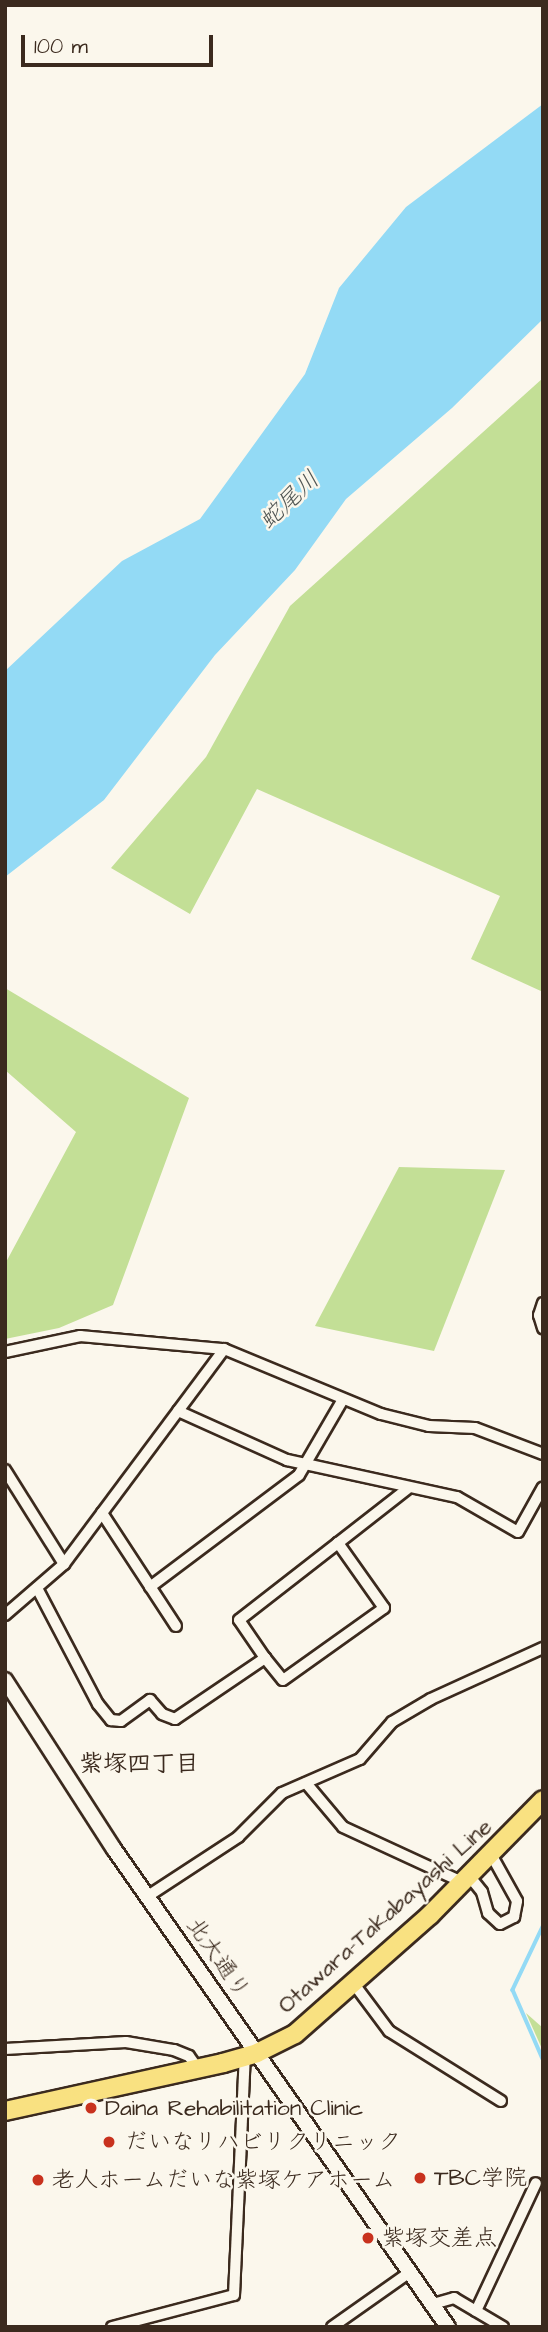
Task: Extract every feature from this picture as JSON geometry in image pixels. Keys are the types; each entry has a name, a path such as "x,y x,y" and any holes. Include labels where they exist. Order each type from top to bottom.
{"main road":[{"name":"Otawara-Takabayashi Line","path":"5,2111 251,2055 295,2034 354,1984 467,1880 543,1800"}],"street":[{"path":"543,1303 539,1315 543,1328"},
{"path":"5,1352 80,1336 224,1349 342,1401 429,1426 475,1428 543,1454"},
{"path":"9,1611 64,1564 224,1349"},
{"path":"150,1587 225,1534 306,1466 342,1401"},
{"path":"178,1411 306,1466 407,1489 457,1497 518,1532 543,1487"},
{"path":"5,1470 64,1564"},
{"path":"338,1544 384,1608 283,1680 239,1620 407,1489"},
{"path":"102,1513 176,1626"},
{"path":"37,1588 98,1704 111,1720 121,1721 150,1700 162,1714 176,1719 265,1658"},
{"path":"148,1896 237,1837 282,1793 360,1759 392,1722 432,1699 543,1647"},
{"name":"北大通り","path":"5,1680 251,2055 448,2327"},
{"path":"306,1783 343,1827 467,1880 482,1892 488,1913 500,1924 514,1917 517,1901 492,1856"},
{"path":"354,1984 389,2031 500,2101"},
{"path":"5,2049 127,2042 174,2050 189,2056 198,2069"},
{"path":"112,2327 234,2295 251,2055"},
{"path":"476,2311 536,2183"},
{"path":"332,2327 410,2272"},
{"path":"433,2304 454,2298 503,2327"}],"green space":[{"path":"543,378 543,992 471,959 500,896 257,789 190,914 111,868 206,757 290,606"},
{"path":"5,988 189,1098 113,1305 59,1328 5,1339 5,1264 76,1132 5,1070"},
{"path":"399,1167 505,1170 434,1351 315,1326"},
{"path":"526,2013 543,2028 543,2051"}],"water":[{"name":"蛇尾川","path":"543,104 543,319 452,408 346,499 295,570 215,655 104,800 5,877 5,671 122,561 200,519 305,374 339,288 406,207"}],"waterway":[{"path":"543,1927 513,1990 543,2059"}],"place":[{"name":"Daina Rehabilitation Clinic","path":"91,2108"},
{"name":"だいなリハビリクリニック","path":"109,2142"},
{"name":"TBC学院","path":"420,2178"},
{"name":"老人ホームだいな紫塚ケアホーム","path":"38,2180"},
{"name":"紫塚交差点","path":"368,2238"}],"district":[{"name":"紫塚四丁目","path":"139,1765"}]}
